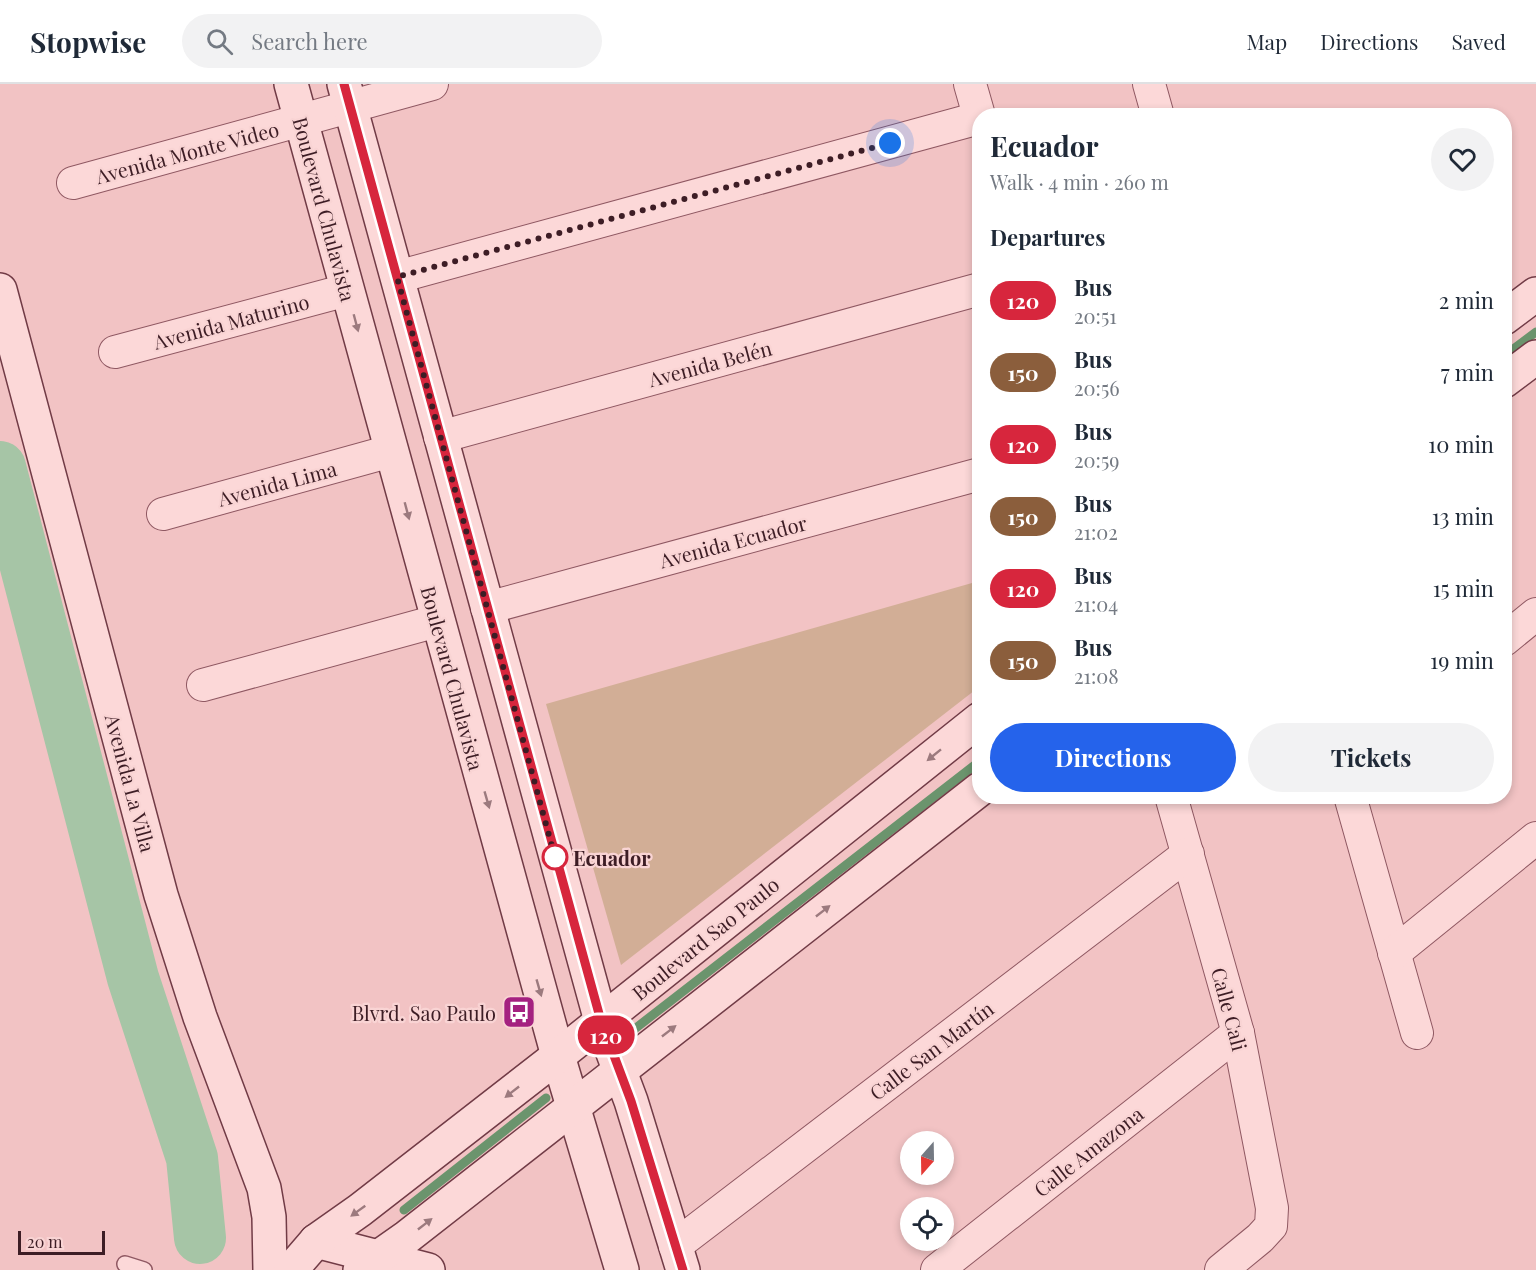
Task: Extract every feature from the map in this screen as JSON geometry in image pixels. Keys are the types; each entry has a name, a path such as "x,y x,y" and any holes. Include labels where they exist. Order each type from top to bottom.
{"main road":[{"name":"Boulevard Chulavista","path":"291,84 558,1056 622,1270"},
{"path":"347,95 601,1021 620,1070 679,1258"},
{"name":"Avenida La Villa","path":"0,290 161,896 200,1017 264,1188 268,1217 270,1270"},
{"path":"1512,312 1536,294"},
{"path":"1512,375 1536,357"},
{"name":"Boulevard Sao Paulo","path":"291,1270 316,1241 360,1210 558,1056 972,724"},
{"path":"369,1264 408,1237 972,795"},
{"path":"316,1241 369,1264 428,1270"}],"street":[{"name":"Avenida Monte Video","path":"73,183 300,120 347,95 432,84"},
{"path":"970,84 976,108"},
{"path":"1149,84 1156,108"},
{"path":"397,277 972,121"},
{"name":"Avenida Maturino","path":"115,352 347,290"},
{"name":"Avenida Belén","path":"440,437 972,291"},
{"name":"Avenida Lima","path":"163,514 391,451"},
{"name":"Avenida Ecuador","path":"487,608 972,476"},
{"path":"1512,634 1536,614"},
{"path":"203,685 437,621"},
{"name":"Calle Cali","path":"1173,804 1238,1033 1272,1208 1271,1226 1221,1270"},
{"path":"1352,804 1417,1034"},
{"path":"1394,953 1536,838"},
{"name":"Calle San Martín","path":"679,1258 1188,854"},
{"name":"Calle Amazona","path":"937,1270 1238,1033"}],"lane":[{"path":"125,1264 144,1270"}],"shaded area":[{"path":"972,583 972,692 621,965 546,704"}],"waterway":[{"path":"1512,350 1536,332"},
{"path":"0,467 133,978 192,1158 200,1238"},
{"path":"632,1031 972,767"},
{"path":"404,1210 546,1098"}],"bus line":[{"name":"120","path":"344,84 601,1021 631,1101 683,1270"}],"place":[{"name":"Ecuador","path":"555,857"},
{"name":"Blvrd. Sao Paulo","path":"519,1012"}],"route":[{"path":"555,857 556,861 397,277 890,143"}]}
